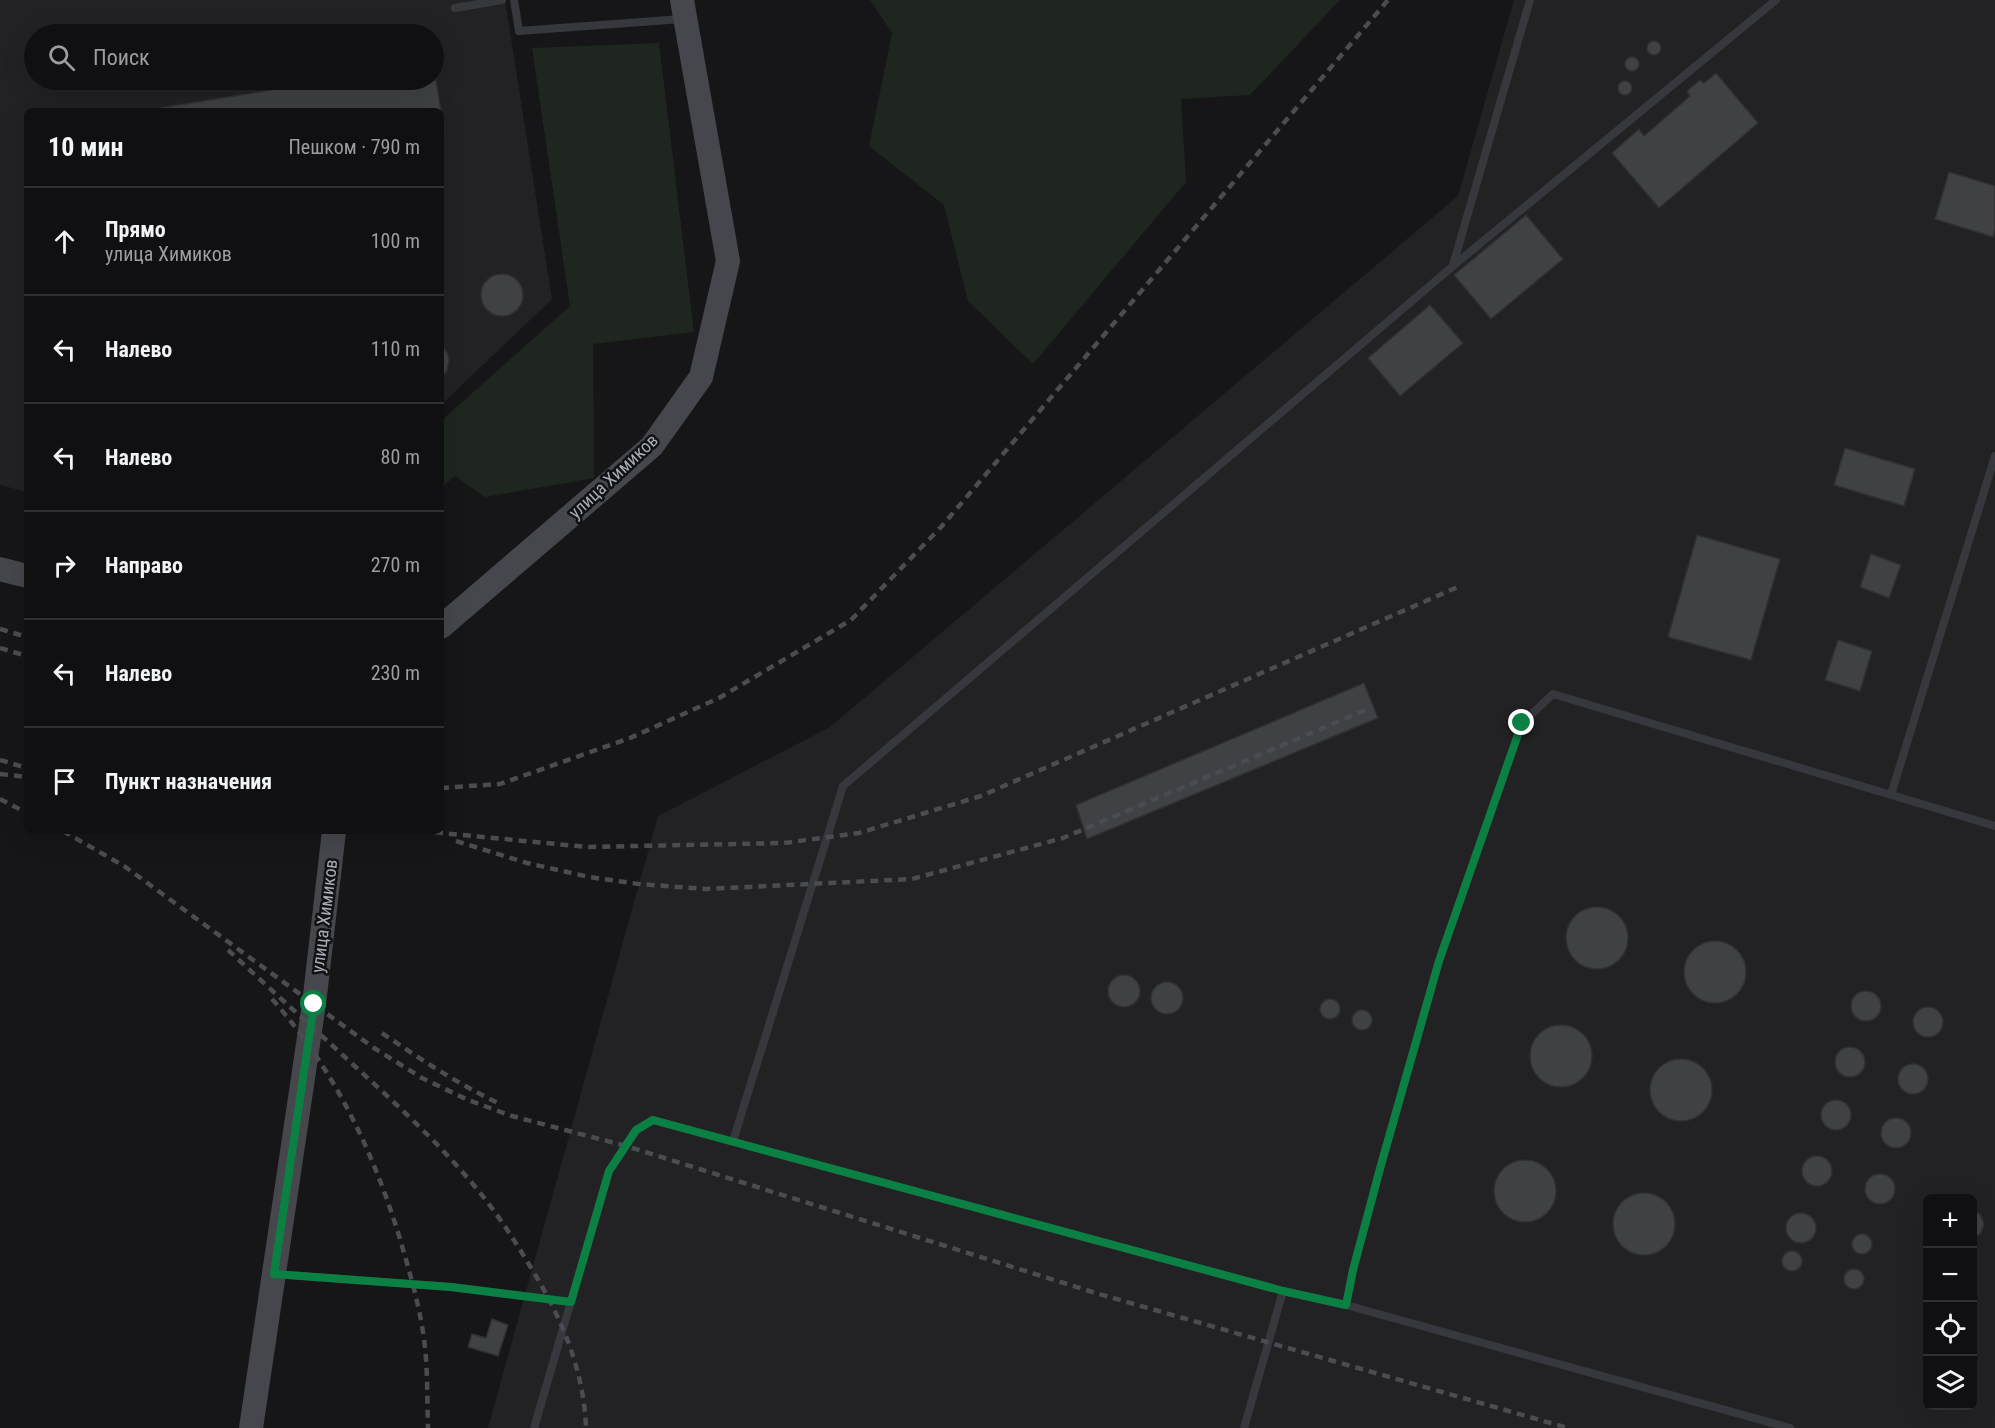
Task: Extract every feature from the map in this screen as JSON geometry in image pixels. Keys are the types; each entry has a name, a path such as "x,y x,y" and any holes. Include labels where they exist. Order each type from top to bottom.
{"street":[{"name":"улица Химиков","path":"444,624 652,446 701,377 728,261 684,9"},
{"path":"0,569 24,575"},
{"name":"улица Химиков","path":"251,1428 314,1004 334,834"}],"lane":[{"path":"455,9 502,0"},
{"path":"514,0 519,30 684,9"},
{"path":"1453,266 1530,0"},
{"path":"733,1141 843,786 1453,266 1776,0"},
{"path":"1891,795 1995,456"},
{"path":"1346,1305 1378,1176 1439,961 1522,723 1553,694 1995,826"},
{"path":"534,1428 609,1171 636,1130 653,1120 1283,1291 1346,1305 1790,1428"},
{"path":"274,1274 451,1287 571,1302"},
{"path":"1244,1428 1283,1291"}],"shaded area":[{"path":"0,0 505,0 552,299 444,402 444,108 24,108 24,491 0,485"},
{"path":"870,0 1340,0 1250,95 1181,99 1186,182 1033,364 968,301 944,205 869,146 892,33"},
{"path":"1514,0 1995,0 1995,1428 488,1428 658,816 830,727 1458,196"},
{"path":"659,43 694,332 593,344 594,478 485,497 455,476 444,485 444,418 570,306 532,48"}],"building":[{"path":"1651,41 1657,41 1661,48 1657,55 1651,55 1647,51 1647,45"},
{"path":"1629,57 1635,57 1639,64 1635,71 1629,71 1625,67 1625,61"},
{"path":"1716,73 1758,123 1659,208 1612,153 1639,129 1644,136 1690,96 1687,91 1700,80 1704,83"},
{"path":"1622,81 1628,81 1632,88 1628,95 1622,95 1618,91 1618,85"},
{"path":"271,90 438,90 440,108 160,108"},
{"path":"1949,172 1995,186 1993,237 1935,219"},
{"path":"1526,215 1563,259 1491,319 1454,275"},
{"path":"502,274 510,275 517,280 522,287 522,303 517,310 510,315 502,316 494,315 487,310 482,303 481,295 482,287 487,280 494,275"},
{"path":"1430,305 1463,343 1400,396 1368,358"},
{"path":"444,348 449,361 444,374"},
{"path":"1845,448 1915,469 1904,506 1834,485"},
{"path":"1697,535 1780,559 1751,660 1668,637"},
{"path":"1871,554 1901,565 1889,598 1860,587"},
{"path":"1838,640 1872,651 1860,691 1825,680"},
{"path":"1364,683 1378,718 1087,839 1076,805"},
{"path":"1591,907 1603,907 1619,916 1626,926 1628,938 1626,950 1619,960 1603,969 1591,969 1580,964 1571,955 1566,944 1566,932 1571,921 1580,912"},
{"path":"1709,941 1721,941 1737,950 1744,960 1746,972 1744,984 1737,994 1721,1003 1709,1003 1698,998 1689,989 1684,978 1684,966 1689,955 1698,946"},
{"path":"1124,975 1135,980 1140,991 1135,1002 1124,1007 1113,1002 1108,991 1113,980"},
{"path":"1167,982 1178,987 1183,998 1178,1009 1167,1014 1156,1009 1151,998 1156,987"},
{"path":"1866,991 1877,995 1881,1006 1877,1017 1866,1021 1855,1017 1851,1006 1855,995"},
{"path":"1330,999 1337,1002 1340,1009 1337,1016 1330,1019 1323,1016 1320,1009 1323,1002"},
{"path":"1928,1007 1939,1011 1943,1022 1939,1033 1928,1037 1917,1033 1913,1022 1917,1011"},
{"path":"1362,1010 1369,1013 1372,1020 1369,1027 1362,1030 1355,1027 1352,1020 1355,1013"},
{"path":"1555,1025 1567,1025 1583,1034 1590,1044 1592,1056 1590,1068 1583,1078 1567,1087 1555,1087 1544,1082 1535,1073 1530,1062 1530,1050 1535,1039 1544,1030"},
{"path":"1850,1047 1861,1051 1865,1062 1861,1073 1850,1077 1839,1073 1835,1062 1839,1051"},
{"path":"1675,1059 1687,1059 1703,1068 1710,1078 1712,1090 1710,1102 1703,1112 1687,1121 1675,1121 1664,1116 1655,1107 1650,1096 1650,1084 1655,1073 1664,1064"},
{"path":"1913,1064 1924,1068 1928,1079 1924,1090 1913,1094 1902,1090 1898,1079 1902,1068"},
{"path":"1836,1100 1847,1104 1851,1115 1847,1126 1836,1130 1825,1126 1821,1115 1825,1104"},
{"path":"1896,1118 1907,1122 1911,1133 1907,1144 1896,1148 1885,1144 1881,1133 1885,1122"},
{"path":"1817,1156 1828,1160 1832,1171 1828,1182 1817,1186 1806,1182 1802,1171 1806,1160"},
{"path":"1519,1160 1531,1160 1547,1169 1554,1179 1556,1191 1554,1203 1547,1213 1531,1222 1519,1222 1508,1217 1499,1208 1494,1197 1494,1185 1499,1174 1508,1165"},
{"path":"1880,1174 1891,1178 1895,1189 1891,1200 1880,1204 1869,1200 1865,1189 1869,1178"},
{"path":"1638,1193 1650,1193 1666,1202 1673,1212 1675,1224 1673,1236 1666,1246 1650,1255 1638,1255 1627,1250 1618,1241 1613,1230 1613,1218 1618,1207 1627,1198"},
{"path":"1977,1212 1984,1224 1981,1233 1977,1236"},
{"path":"1801,1213 1812,1217 1816,1228 1812,1239 1801,1243 1790,1239 1786,1228 1790,1217"},
{"path":"1862,1234 1869,1237 1872,1244 1869,1251 1862,1254 1855,1251 1852,1244 1855,1237"},
{"path":"1792,1251 1799,1254 1802,1261 1799,1268 1792,1271 1785,1268 1782,1261 1785,1254"},
{"path":"1854,1269 1861,1272 1864,1279 1861,1286 1854,1289 1847,1286 1844,1279 1847,1272"},
{"path":"492,1319 508,1325 498,1356 468,1347 472,1334 486,1338"}],"railway":[{"path":"444,788 500,784 630,738 719,698 851,620 942,526 1388,0"},
{"path":"444,833 587,847 784,843 859,833 981,796 1460,586"},
{"path":"0,629 24,636"},
{"path":"0,648 24,655"},
{"path":"456,841 527,863 589,877 639,884 706,889 912,879 1063,838 1368,709"},
{"path":"0,760 24,767"},
{"path":"0,774 24,777"},
{"path":"0,799 24,811"},
{"path":"68,834 124,866 374,1048 422,1078 468,1100 512,1116 626,1146 1099,1294 1568,1428"},
{"path":"228,950 420,1127 470,1180 492,1208 533,1271 562,1327 581,1386 586,1428"},
{"path":"272,999 333,1082 364,1142 389,1206 410,1274 421,1320 426,1356 428,1428"},
{"path":"382,1033 440,1071 500,1104"}],"route":[{"path":"314,1004 274,1274 451,1287 571,1302 609,1171 636,1130 653,1120 1283,1291 1346,1305 1381,1165 1439,961 1522,723"}]}
